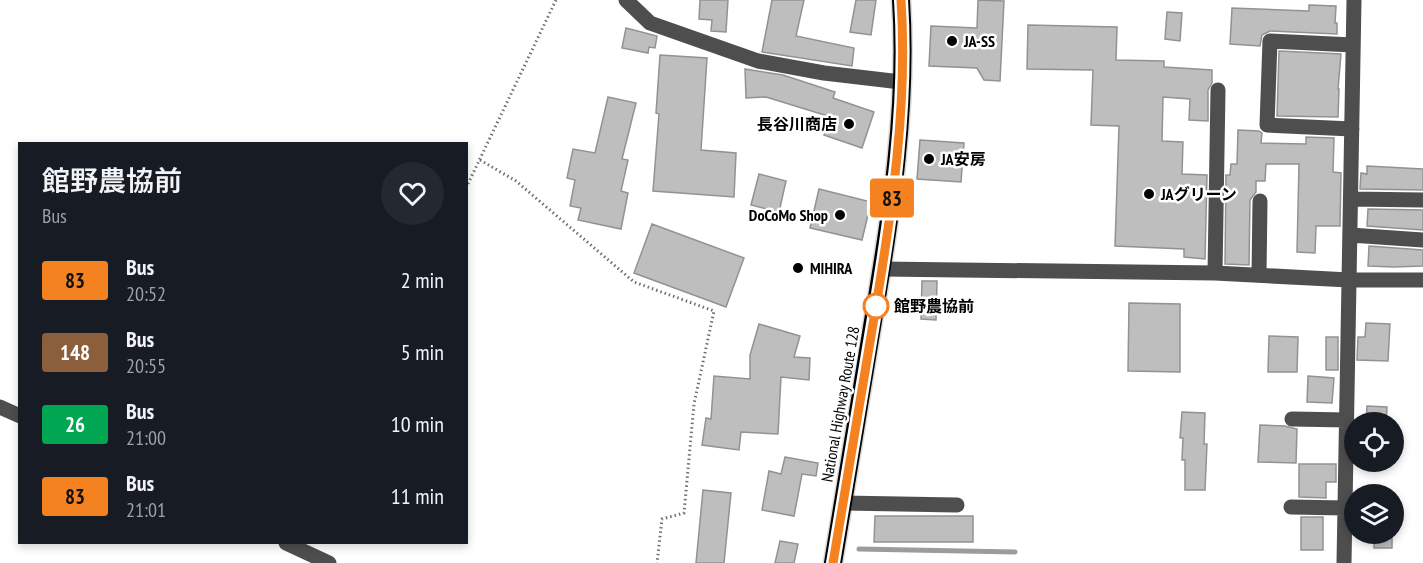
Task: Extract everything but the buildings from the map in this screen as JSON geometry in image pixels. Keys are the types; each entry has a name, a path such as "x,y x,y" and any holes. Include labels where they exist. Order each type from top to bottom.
{"highway":[{"name":"National Highway Route 128","path":"833,563 882,269 896,165 901,82 901,0"}],"street":[{"path":"626,0 650,23 758,60 824,73 901,82"},
{"path":"1347,412 1354,0"},
{"path":"1352,129 1267,125 1270,41 1353,45"},
{"path":"1215,273 1218,90"},
{"path":"1351,199 1423,200"},
{"path":"1259,275 1260,201"},
{"path":"1350,235 1423,240"},
{"path":"882,269 1215,273 1349,280 1423,280"},
{"path":"0,407 18,415"},
{"path":"1292,419 1344,420"},
{"path":"843,503 957,505"},
{"path":"1291,507 1344,508"},
{"path":"288,544 329,563"},
{"path":"1344,544 1344,563"}],"path":[{"path":"468,185 556,0"},
{"path":"480,160 516,181 634,282 714,311 694,404 684,513 662,519 657,563"}],"waterway":[{"path":"859,549 1015,552"}],"bus line":[{"name":"83","path":"833,563 882,269 896,165 901,82 901,0"}],"place":[{"name":"JA-SS","path":"952,41"},
{"name":"長谷川商店","path":"849,124"},
{"name":"JA安房","path":"929,159"},
{"name":"JAグリーン","path":"1149,194"},
{"name":"DoCoMo Shop","path":"840,215"},
{"name":"MIHIRA","path":"798,268"},
{"name":"館野農協前","path":"876,306"}]}
